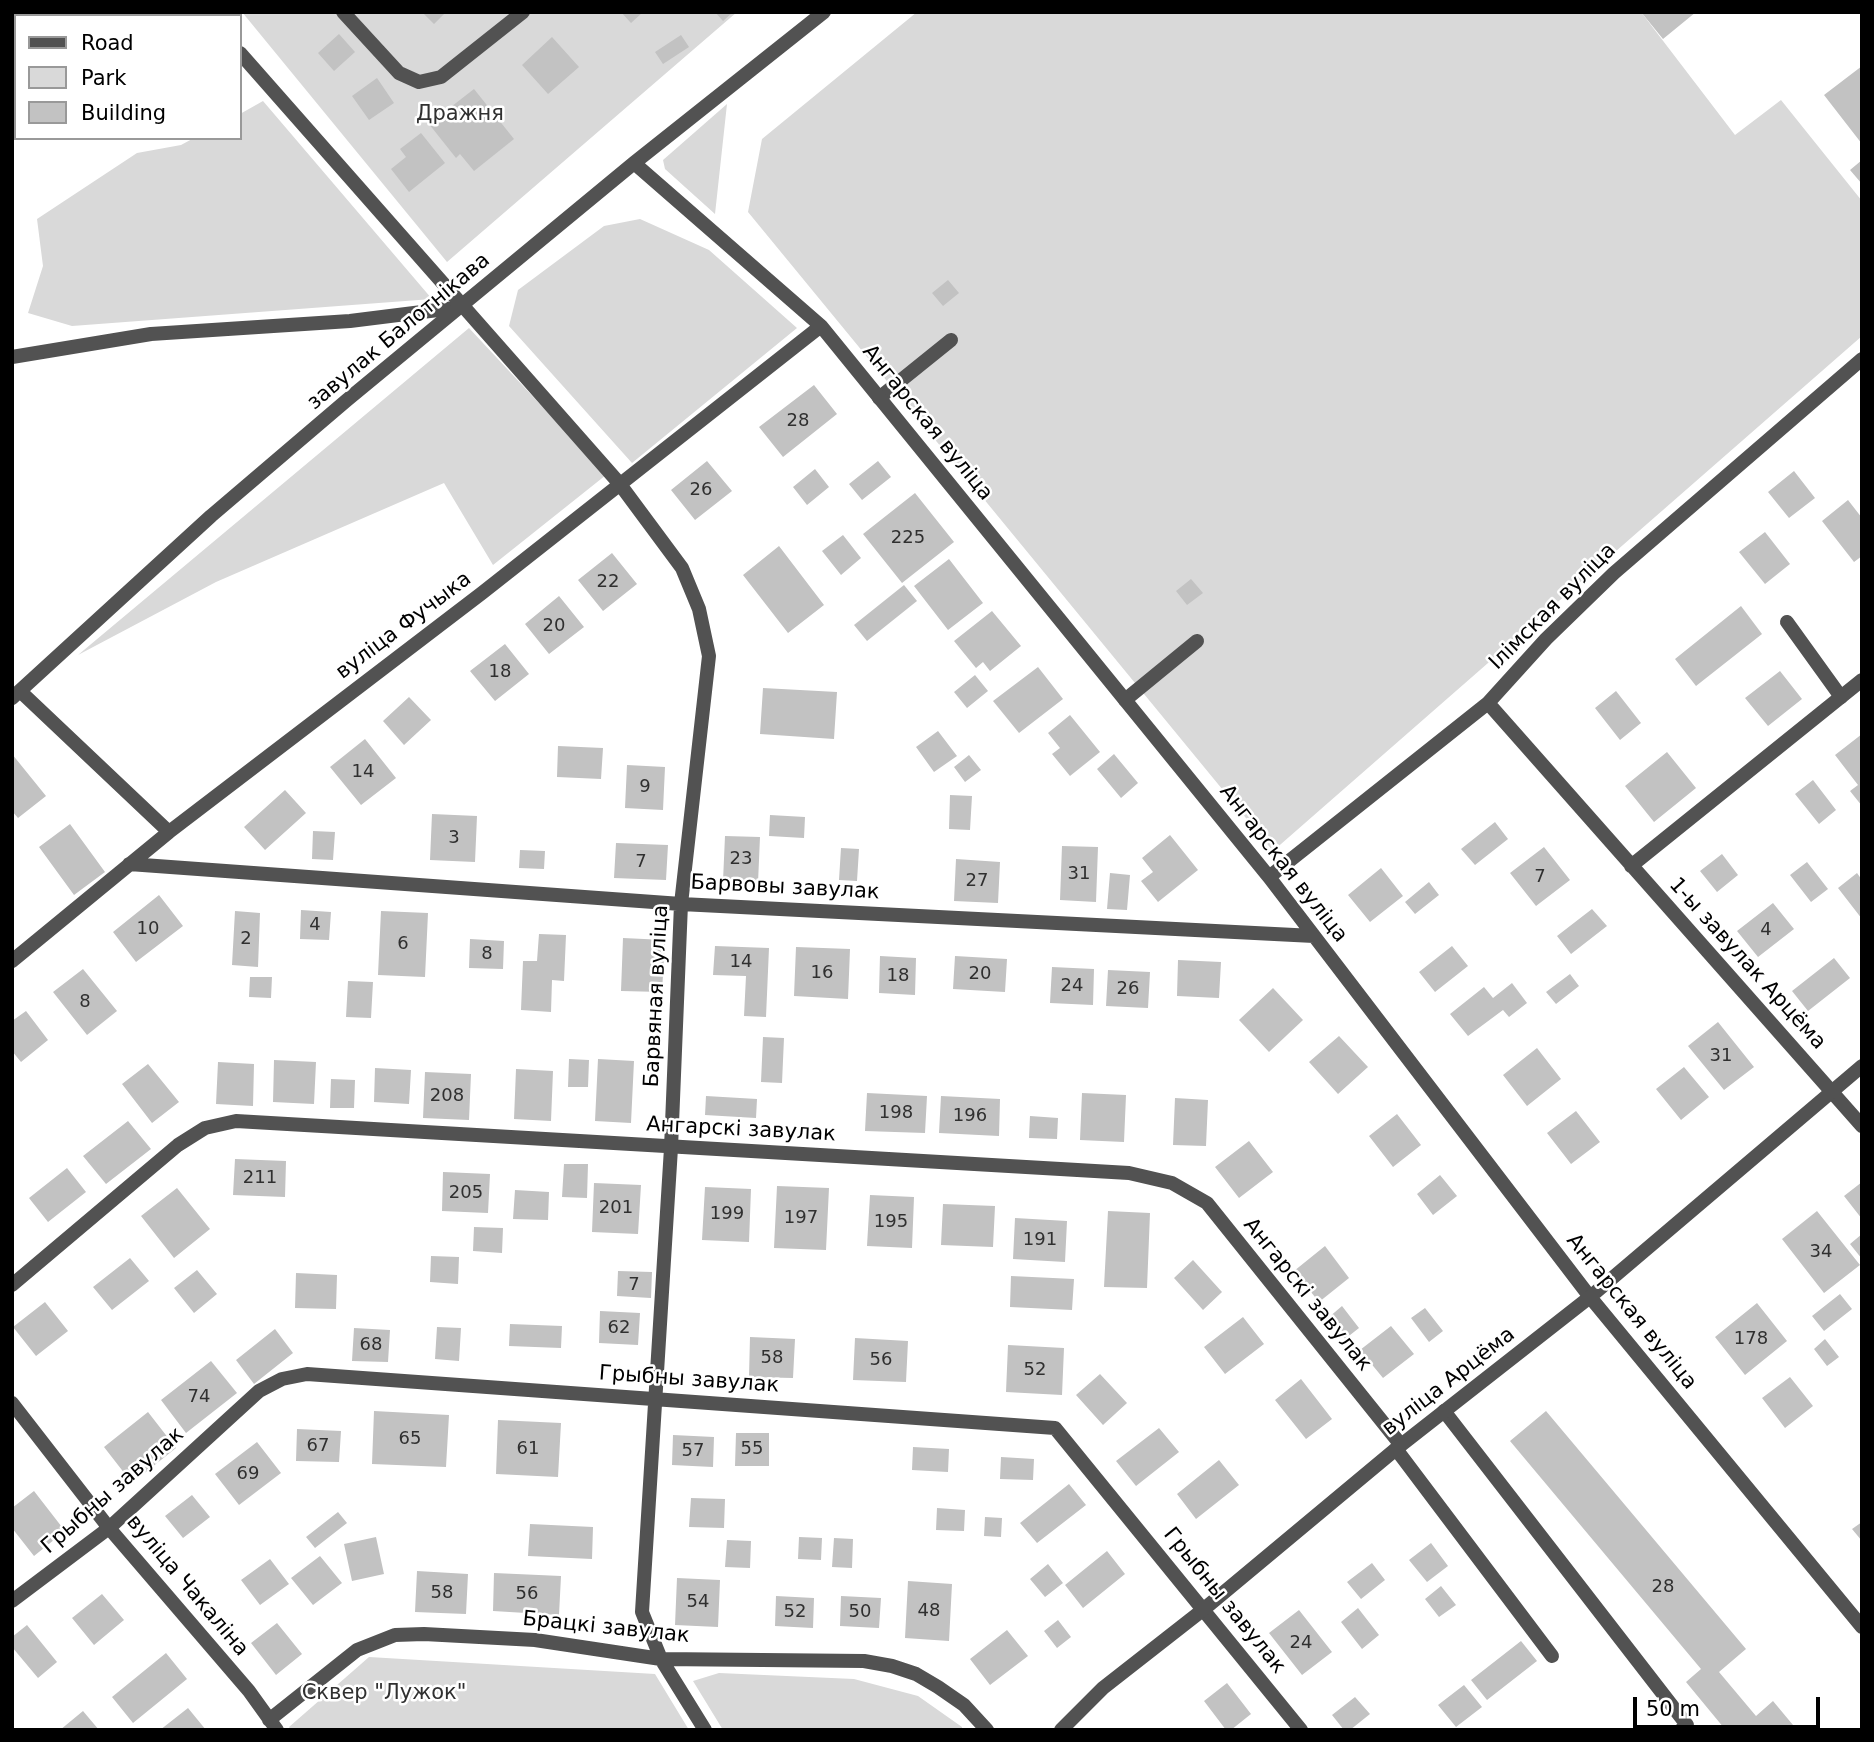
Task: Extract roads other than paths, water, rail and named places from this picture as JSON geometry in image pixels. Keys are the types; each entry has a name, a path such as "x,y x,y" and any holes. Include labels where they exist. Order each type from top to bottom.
{"street":[{"path":"343,12 399,73 419,82 441,78 523,12"},
{"name":"завулак Балотнікава","path":"17,695 211,516 634,163 824,12"},
{"name":"Барвяная вуліца","path":"242,55 619,483 682,568 699,609 709,656 681,904 671,1148 642,1612 661,1658 705,1730"},
{"name":"Ангарская вуліца","path":"634,163 821,326 1269,877 1590,1297 1862,1628"},
{"path":"12,357 152,334 351,321 462,307"},
{"name":"вуліца Фучыка","path":"12,961 169,832 482,593 821,326"},
{"path":"879,398 951,340"},
{"name":"Ілімская вуліца","path":"1269,877 1488,703 1546,639 1614,573 1862,359"},
{"path":"1787,622 1841,697"},
{"path":"1125,700 1197,641"},
{"path":"1630,866 1862,680"},
{"path":"17,695 169,832"},
{"name":"1-ы завулак Арцёма","path":"1488,703 1862,1126"},
{"name":"Барвовы завулак","path":"129,864 681,904 1314,936"},
{"name":"вуліца Арцёма","path":"1061,1730 1103,1688 1205,1609 1398,1447 1590,1297 1862,1066"},
{"name":"Ангарскі завулак","path":"12,1285 178,1145 205,1128 236,1121 1129,1173 1172,1183 1207,1203 1398,1447 1552,1656"},
{"name":"Грыбны завулак","path":"12,1601 109,1528 258,1391 282,1379 307,1374 1055,1428 1301,1730"},
{"name":"вуліца Чакаліна","path":"12,1403 109,1528 249,1691 273,1725"},
{"path":"1444,1411 1687,1726 1681,1730"},
{"name":"Брацкі завулак","path":"273,1725 357,1650 396,1635 535,1640 661,1658 864,1661 916,1674 964,1705 987,1730"}],"park label":[{"name":"Дражня","path":"460,115"},
{"name":"Сквер \"Лужок\"","path":"384,1694"}]}
